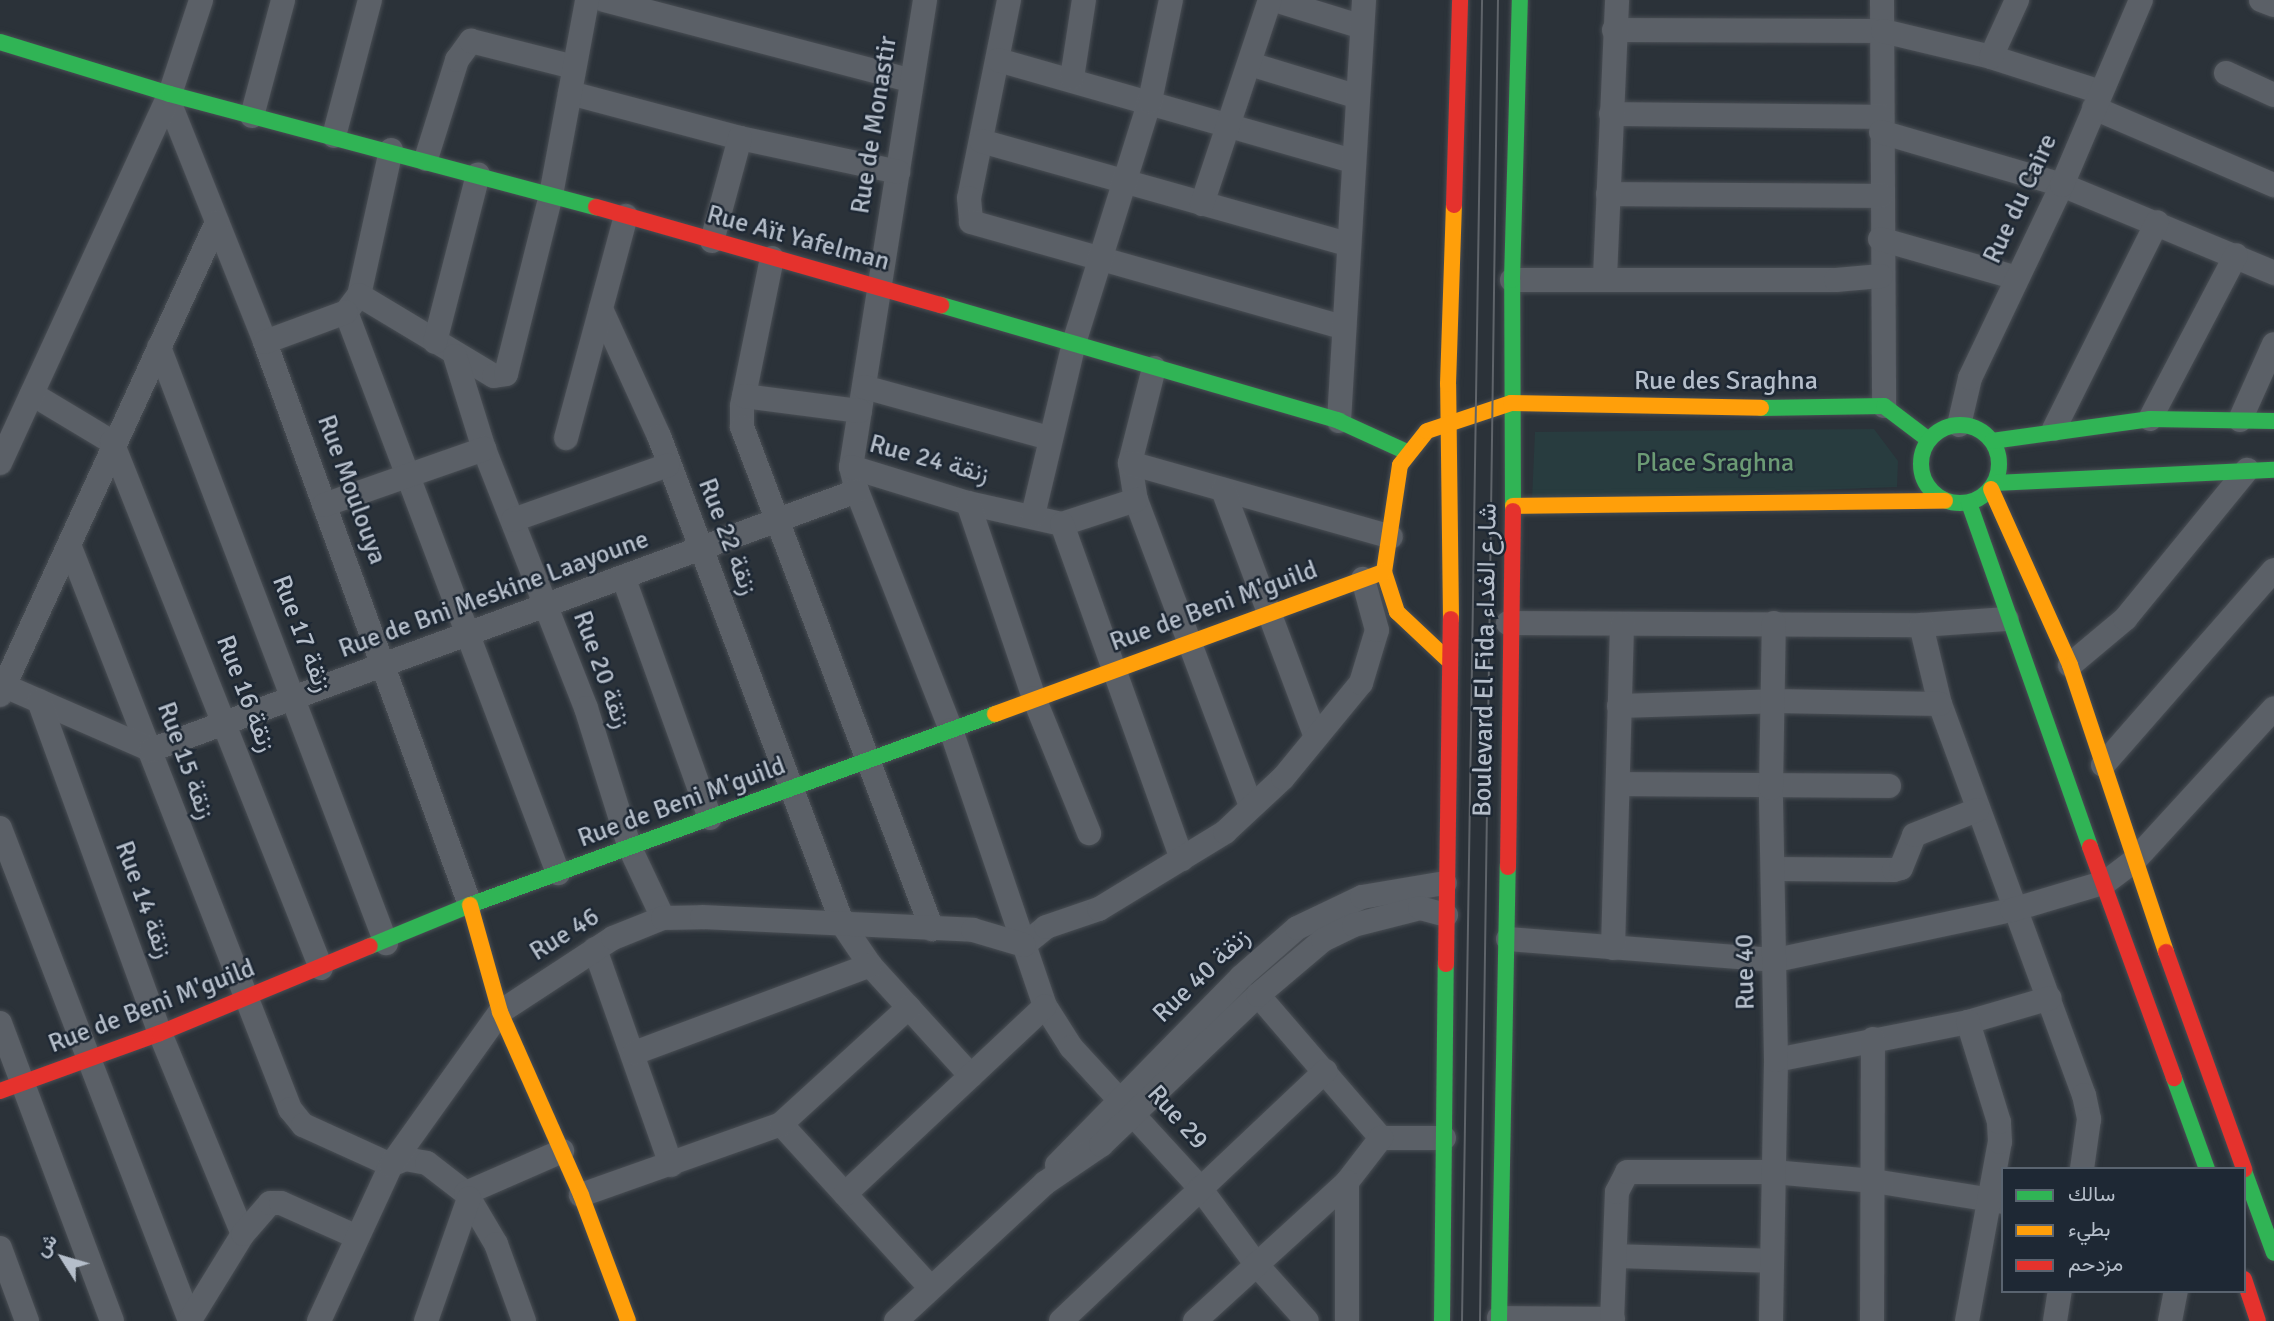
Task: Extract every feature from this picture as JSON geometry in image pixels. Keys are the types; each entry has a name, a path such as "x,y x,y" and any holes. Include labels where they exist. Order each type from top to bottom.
{"street":[{"path":"0,463 169,97 201,0"},
{"path":"252,116 283,0"},
{"path":"334,136 370,0"},
{"path":"352,303 494,376 506,374 551,195 586,0"},
{"path":"604,0 910,80"},
{"name":"Rue de Monastir","path":"854,479 862,399 910,80 925,0"},
{"path":"1009,0 969,198 971,222 1343,327"},
{"path":"1072,78 1084,0"},
{"path":"1033,515 1049,438 1074,343 1104,259 1150,101 1171,0"},
{"path":"1202,204 1273,0 1359,26"},
{"path":"1339,421 1359,26 1364,0"},
{"name":"Boulevard El Fida شارع الفداء","path":"1442,1321 1450,421 1460,0"},
{"name":"Boulevard El Fida شارع الفداء","path":"1499,1319 1508,939 1508,623 1514,506 1512,280 1520,0"},
{"path":"1605,276 1617,0"},
{"path":"1882,0 1880,239 1884,406 1930,440"},
{"path":"1991,57 2017,0"},
{"name":"Rue du Caire","path":"1959,425 1970,379 2062,185 2141,0"},
{"path":"2261,0 2274,5"},
{"path":"1614,30 1883,31 1991,57 2098,100 2274,185"},
{"path":"426,159 465,46 479,40 574,67"},
{"name":"Rue Aït Yafelman","path":"0,42 169,97 426,159 1074,343 1339,421 1407,452"},
{"path":"998,60 1072,78 1353,161"},
{"path":"1250,64 1355,96"},
{"path":"2225,73 2274,95"},
{"path":"570,93 740,138 898,172"},
{"name":"Rue Moulouya","path":"169,97 265,342 385,665 470,905"},
{"path":"1611,114 1881,124 2062,185 2157,222 2274,273"},
{"path":"712,241 740,138"},
{"path":"981,141 1347,244"},
{"path":"391,150 352,303 468,637 558,873"},
{"path":"445,349 478,174"},
{"path":"1608,194 1881,196"},
{"path":"566,438 626,216"},
{"path":"150,750 39,701 1,688 69,547 112,442 217,222"},
{"path":"2054,429 2157,222"},
{"path":"1880,239 2017,278"},
{"path":"2150,419 2236,255"},
{"path":"772,258 743,406 779,520 932,929"},
{"path":"1512,280 1605,276 1836,280 1881,276"},
{"path":"265,342 352,303"},
{"name":"Rue 22 زنقة","path":"601,309 644,400 843,925 870,965 971,1076"},
{"path":"2240,420 2274,344"},
{"name":"Rue 17 زنقة","path":"159,347 386,943"},
{"name":"Rue 20 زنقة","path":"445,349 586,708 630,848 663,918"},
{"path":"1154,368 1130,463 1136,500 1250,804"},
{"path":"32,394 112,442"},
{"path":"743,406 862,399 1049,438"},
{"path":"1024,945 1046,927 1099,909 1225,832 1250,804 1283,778 1361,683 1377,623 1374,575 1391,537 1400,465 1407,452 1427,431 1450,421 1511,403"},
{"name":"Rue des Sraghna","path":"1511,403 1884,406"},
{"path":"1992,441 2054,429 2150,419 2274,421"},
{"path":"1945,501 1935,495 1922,474 1930,440 1959,425 1981,431 1992,441 2000,463 1993,486 2070,665 2134,861 2243,1167"},
{"name":"Rue 16 زنقة","path":"112,442 321,968"},
{"path":"324,505 484,449"},
{"path":"1130,463 1391,537"},
{"path":"513,520 668,464"},
{"path":"2070,665 2125,618 2247,470"},
{"path":"1514,506 1945,501 1969,503 1993,486 2274,470"},
{"name":"Rue de Bni Meskine Laayoune","path":"150,750 468,637 779,520 854,479"},
{"name":"Rue 24 زنقة","path":"854,479 1033,515 1062,524"},
{"name":"Rue 24 زنقة","path":"854,479 951,730 1024,945"},
{"path":"1223,489 1267,614 1316,737"},
{"path":"1136,500 1062,524 1182,859"},
{"path":"968,503 1034,698 1089,833"},
{"path":"1969,503 2007,619 2106,882 2201,1162 2231,1135"},
{"name":"Rue 15 زنقة","path":"69,547 150,750 243,998"},
{"path":"2103,765 2274,570"},
{"path":"1374,575 1397,612 1447,659"},
{"name":"Rue de Beni M'guild","path":"0,1091 160,1033 386,943 470,905 869,762 1112,669 1374,575"},
{"path":"624,579 710,818"},
{"path":"1508,623 1921,625 2007,619"},
{"name":"Rue 40","path":"1771,1321 1776,1060 1771,788 1774,623"},
{"path":"1613,948 1621,784 1619,706 1622,624"},
{"path":"1921,625 1940,704 2012,910 2050,998 2089,1119 2082,1167"},
{"name":"Rue 14 زنقة","path":"39,701 160,1033 243,1234"},
{"path":"1619,706 1774,701 1940,704"},
{"path":"1508,939 1776,960 2012,910 2106,882 2134,861 2274,708"},
{"path":"1621,784 1771,788 1889,786"},
{"path":"1773,869 1894,870 1901,867 1914,835 1977,810"},
{"path":"0,828 190,1320"},
{"name":"Rue 40 زنقة","path":"896,1321 1045,1183 1083,1160 1241,977 1297,928 1362,897 1444,883"},
{"path":"470,905 500,1012 581,1195 628,1321"},
{"name":"Rue 40 زنقة","path":"1127,1107 1323,940 1353,925 1420,908 1446,915"},
{"name":"Rue 46","path":"319,1321 355,1236 391,1165 500,1012 595,949 663,918 973,930 1024,945"},
{"name":"Rue 29","path":"1024,945 1045,1006 1071,1047 1200,1188 1256,1264 1307,1321"},
{"path":"595,949 634,1053 671,1166"},
{"path":"634,1053 870,965"},
{"path":"1258,995 1381,1138"},
{"path":"243,998 290,1109 303,1125 391,1165 405,1159 427,1163 467,1196 496,1244 524,1321"},
{"path":"1776,1060 1873,1039 1968,1023 2050,998"},
{"path":"845,1194 1045,1006"},
{"path":"581,1195 671,1166 781,1124 909,1007"},
{"path":"0,1023 112,1321"},
{"path":"1966,1321 1995,1201 2000,1142 1999,1122 1968,1023"},
{"path":"1872,1321 1873,1039"},
{"path":"1061,1321 1325,1071"},
{"path":"781,1124 931,1288"},
{"path":"1381,1138 1444,1138"},
{"path":"1195,1321 1348,1182 1381,1138"},
{"path":"426,1321 467,1196 562,1151"},
{"path":"1499,1319 1612,1320 1622,1177 1635,1171 1773,1172 1874,1181 1995,1201"},
{"path":"2246,1176 2274,1253"},
{"path":"1347,1321 1348,1182"},
{"path":"190,1320 243,1234 270,1203 282,1203 355,1236"},
{"path":"0,1248 27,1321"},
{"path":"1615,1256 1772,1261"},
{"path":"2246,1285 2257,1317"},
{"path":"2055,1321 2060,1293"},
{"path":"2170,1321 2176,1293"}],"green space":[{"name":"Place Sraghna","path":"1874,429 1898,461 1897,487 1532,500 1535,432"}],"tram line":[{"path":"1462,1321 1482,0"},
{"path":"1480,1321 1498,0"}],"traffic: fast":[{"path":"1513,511 1512,280 1520,0"},
{"path":"0,42 170,94 596,207"},
{"path":"941,305 1339,421 1407,452"},
{"path":"1761,408 1884,406 1929,440"},
{"path":"1992,441 2150,419 2274,421"},
{"path":"1960,425 1975,428 1988,436 1996,449 1999,464 1996,479 1988,492 1975,500 1960,503 1945,500 1932,492 1924,479 1921,464 1924,449 1932,436 1945,428 1960,425"},
{"path":"1995,483 2274,470"},
{"path":"1969,503 2090,847"},
{"path":"370,946 470,905 995,714"},
{"path":"1499,1321 1508,867"},
{"path":"1442,1321 1446,964"},
{"path":"2174,1078 2206,1167"},
{"path":"2246,1176 2274,1253"}],"traffic: slow":[{"path":"1451,619 1448,384 1454,205"},
{"path":"1447,659 1397,612 1384,572 1400,465 1427,431 1511,403 1761,408"},
{"path":"1991,489 2070,665 2166,952"},
{"path":"1513,506 1945,501"},
{"path":"995,714 1384,572"},
{"path":"470,905 500,1012 581,1195 628,1321"}],"traffic: jam":[{"path":"1454,205 1460,0"},
{"path":"596,207 941,305"},
{"path":"1508,867 1513,511"},
{"path":"1446,964 1451,619"},
{"path":"2090,847 2174,1078"},
{"path":"0,1091 160,1033 370,946"},
{"path":"2166,952 2243,1167"},
{"path":"2246,1285 2258,1321"}]}
